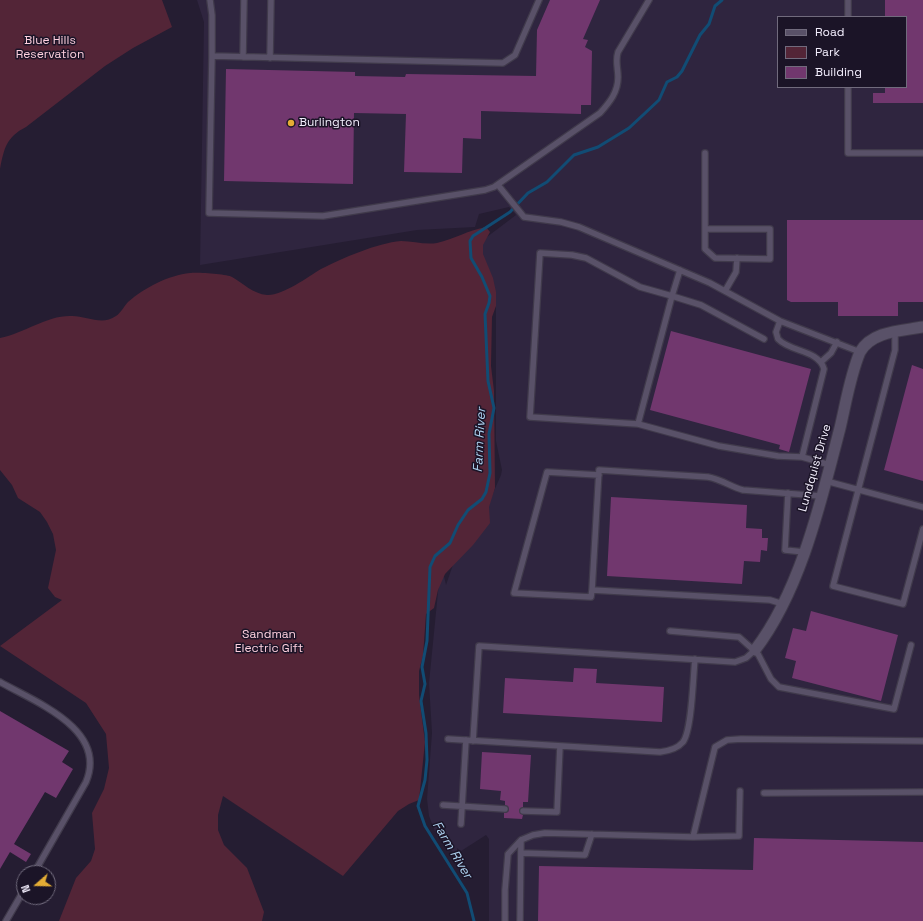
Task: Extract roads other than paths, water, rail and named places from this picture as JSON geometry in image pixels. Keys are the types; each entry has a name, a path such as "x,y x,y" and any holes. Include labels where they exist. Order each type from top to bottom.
{"street":[{"path":"860,352 866,344 874,338 895,332 923,327"},
{"name":"Lundquist Drive","path":"754,650 769,631 796,577 826,481 860,352"}],"lane":[{"path":"210,0 212,15 212,56 208,213 323,216 485,190 498,185 600,113 611,101 617,89 616,57 649,0"},
{"path":"243,57 244,0"},
{"path":"270,58 271,0"},
{"path":"212,56 503,63 515,55 539,0"},
{"path":"848,0 848,16"},
{"path":"848,88 848,153 923,153"},
{"path":"705,153 705,228 705,249 715,258 770,258 770,229 705,228"},
{"path":"498,185 520,214 526,218 572,225 680,270 725,291 780,321 838,342 860,352"},
{"path":"764,339 700,305 640,287 586,258 572,255 540,253 530,417 638,424 719,446 778,456 802,457 830,465"},
{"path":"725,291 736,272 736,258"},
{"path":"638,424 680,270"},
{"path":"780,321 776,332 780,342 821,362 824,369 823,379 802,457"},
{"path":"895,332 895,350 833,586 903,604 923,529"},
{"path":"821,362 831,353 838,342"},
{"path":"599,475 547,472 514,593 591,597 592,590 599,475 599,470 708,477 720,479 743,490 821,496"},
{"path":"826,481 923,507"},
{"path":"788,493 785,550 804,552"},
{"path":"592,590 770,600 783,604"},
{"path":"670,631 734,635 743,639 762,659 771,679 779,687 894,709 911,645"},
{"path":"473,741 479,646 739,661 746,658 754,650"},
{"path":"448,739 660,752 671,750 680,746 686,738 695,659"},
{"path":"0,682 70,722 83,739 90,757 90,773 86,782 39,865"},
{"path":"461,824 466,740"},
{"path":"693,837 715,747 727,740 923,741"},
{"path":"523,810 557,812 560,746"},
{"path":"505,921 505,890 508,854 521,840 533,835 545,833 693,837 739,836 740,791"},
{"path":"764,793 923,792"},
{"path":"443,805 505,809"},
{"path":"521,853 585,855 592,834"},
{"path":"520,921 521,840"},
{"path":"6,921 16,904"}],"waterway":[{"name":"Farm River","path":"474,921 467,893 425,826 418,806 425,780 427,760 426,733 421,701 425,684 422,667 427,641 430,567 435,556 450,543 458,525 468,510 482,499 486,492 490,473 489,434 494,408 488,381 485,314 490,296 482,277 471,258 470,241 473,236 510,212 528,193 547,182 574,155 598,147 629,128 659,100 667,82 677,77 682,71 700,35 709,24 715,6 722,0"}],"place":[{"name":"Burlington","path":"291,123"}],"park label":[{"name":"Blue Hills Reservation","path":"50,48"},
{"name":"Sandman Electric Gift","path":"269,642"}]}
